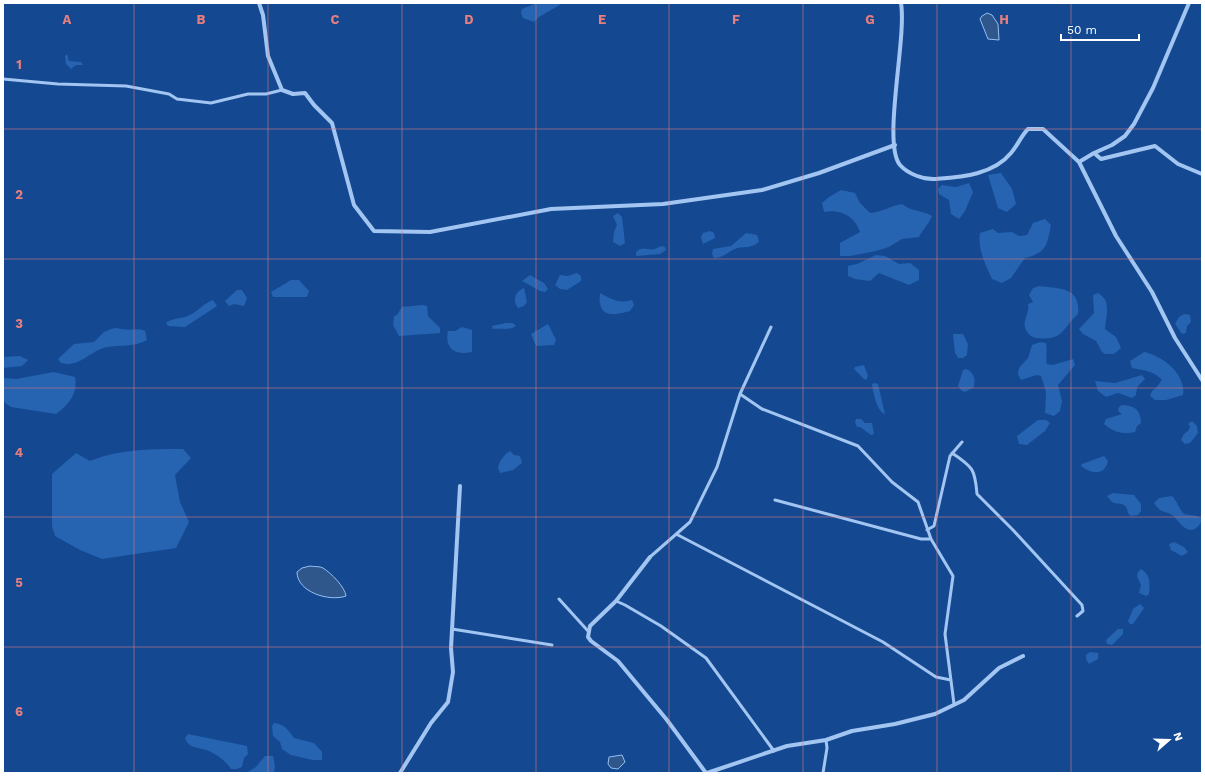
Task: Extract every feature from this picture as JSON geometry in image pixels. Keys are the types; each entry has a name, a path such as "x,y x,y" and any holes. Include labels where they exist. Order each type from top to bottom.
{"street":[{"path":"259,3 263,15 268,56 282,90 293,94 305,93 314,105 332,123 354,205 374,231 430,232 551,209 663,204 762,190 819,173 895,145"},
{"path":"901,3 903,13 902,36 894,116 895,145 899,164 912,175 933,179 971,176 995,166 1011,154 1021,136 1028,129 1043,129 1079,162 1116,236 1152,292 1175,338 1202,380"},
{"path":"1079,162 1112,145 1125,136 1134,124 1153,88 1189,3"},
{"path":"1094,153 1101,159 1155,146 1178,164 1202,174"},
{"path":"400,773 431,723 448,702 453,672 450,648 460,486"},
{"path":"650,557 616,601 590,626 588,637 591,641 618,660 667,720 706,773 787,746 826,740 852,731 895,724 935,714 964,700 999,668 1023,656"}],"lane":[{"path":"3,79 58,84 126,86 169,94 177,99 211,103 248,94 266,94 282,90"},
{"path":"650,557 690,522 717,467 740,394 771,327"},
{"path":"740,394 762,409 858,446 892,482 918,502 931,539 953,576 945,634 954,704"},
{"path":"927,530 934,526 941,502 945,475 952,453 962,442"},
{"path":"952,453 964,461 973,470 976,476 977,494 1013,530 1082,605 1083,612 1077,616"},
{"path":"775,500 921,539 931,539"},
{"path":"676,534 883,642 936,677 951,680"},
{"path":"559,598 580,625 588,631"},
{"path":"616,601 661,626 706,658 774,751"},
{"path":"452,628 552,645"},
{"path":"824,773 824,762 827,748 826,740"}],"shaded area":[{"path":"537,3 563,3 539,17 534,22 523,18 521,13 522,9"},
{"path":"987,13 992,15 998,24 999,40 988,39 980,19"},
{"path":"67,54 69,61 81,62 83,65 76,65 71,69 66,64 65,56"},
{"path":"1001,173 1012,189 1016,204 1007,212 998,208 988,175"},
{"path":"969,183 973,192 965,211 959,219 951,214 949,200 939,194 938,189 942,185 956,187"},
{"path":"841,190 855,193 860,203 870,213 902,204 906,207 932,216 919,237 902,239 889,247 876,251 850,256 840,256 840,243 860,232 855,222 846,215 830,211 824,212 822,203"},
{"path":"618,213 622,217 625,243 620,246 613,242 614,232 617,225 613,216"},
{"path":"1045,219 1051,225 1047,243 1044,248 1037,254 1025,258 1011,278 1002,283 992,279 981,251 979,239 980,233 993,229 998,233 1012,232 1019,236 1027,235 1033,223"},
{"path":"710,231 714,233 715,238 703,244 701,237 703,233"},
{"path":"746,233 757,235 759,242 750,247 738,248 723,256 714,258 712,254 713,249 731,246"},
{"path":"662,246 665,247 666,250 660,254 636,256 636,252 641,249 655,249"},
{"path":"876,255 885,256 899,264 910,263 919,270 919,280 909,285 879,273 870,281 855,279 848,276 848,266 857,264"},
{"path":"577,273 581,276 581,281 567,290 560,289 555,285 560,275 568,276"},
{"path":"530,275 544,283 548,289 545,292 540,291 522,281"},
{"path":"291,280 299,280 309,291 307,297 273,297 271,292"},
{"path":"1039,286 1067,291 1076,298 1078,305 1078,314 1062,333 1052,338 1036,338 1029,334 1025,328 1028,304 1033,302 1029,295 1033,288"},
{"path":"524,288 527,302 524,306 518,308 515,302 515,296"},
{"path":"237,290 242,290 247,298 244,306 234,304 229,306 225,301"},
{"path":"600,293 619,301 632,300 634,305 630,311 617,314 608,313 601,308"},
{"path":"1098,293 1107,304 1105,329 1116,337 1121,348 1114,354 1105,354 1102,352 1096,341 1083,334 1079,329 1094,313 1093,295"},
{"path":"213,300 217,306 185,327 168,326 166,323 173,319 189,316"},
{"path":"427,306 428,316 440,328 440,333 399,336 393,325 394,316 397,315 402,307"},
{"path":"1184,314 1190,315 1191,322 1187,326 1186,333 1182,334 1175,324 1179,317"},
{"path":"513,323 516,326 508,329 493,329 492,326"},
{"path":"548,324 556,340 554,345 536,346 531,334"},
{"path":"462,327 472,330 472,352 456,352 452,350 448,342 448,331 455,331"},
{"path":"117,328 125,330 139,329 145,331 147,340 132,345 107,347 74,363 61,363 58,359 74,344 94,342 104,332"},
{"path":"953,334 963,334 968,344 967,355 963,358 958,358 955,353"},
{"path":"1040,342 1046,343 1047,364 1053,365 1073,359 1075,365 1058,385 1062,401 1060,411 1054,416 1045,413 1046,392 1041,376 1037,375 1021,380 1018,374 1019,368 1028,358 1032,345"},
{"path":"1144,352 1159,357 1172,367 1181,380 1183,395 1166,400 1155,400 1150,396 1152,391 1162,380 1152,373 1132,368 1130,361"},
{"path":"20,356 28,360 22,366 3,368 3,357"},
{"path":"864,365 868,376 866,380 854,369 855,367"},
{"path":"967,369 973,375 974,387 965,392 958,386 963,370"},
{"path":"54,372 75,377 76,383 74,394 69,403 56,414 11,407 4,402 3,378 16,379"},
{"path":"1142,375 1145,379 1137,387 1136,395 1132,398 1118,393 1106,397 1098,391 1095,381 1115,383"},
{"path":"872,384 878,384 885,414 880,410 873,392"},
{"path":"1122,405 1127,405 1134,408 1140,415 1141,423 1137,426 1135,432 1118,432 1104,424 1106,419 1122,414 1118,411 1119,407"},
{"path":"856,419 861,419 865,423 872,423 874,434 871,435 860,427 857,427 855,422"},
{"path":"1038,420 1046,420 1050,423 1045,431 1027,445 1019,444 1017,436"},
{"path":"1192,421 1197,426 1198,433 1190,443 1185,444 1181,440 1184,434 1189,430 1190,426 1188,424"},
{"path":"183,449 191,458 175,475 180,502 189,522 176,548 102,559 80,550 55,536 52,526 52,474 76,453 90,461 124,452"},
{"path":"510,451 514,455 520,456 522,463 513,470 500,473 498,468 499,463"},
{"path":"1104,456 1108,461 1104,469 1101,471 1089,471 1081,466 1082,464"},
{"path":"1113,493 1134,495 1141,504 1141,511 1138,515 1131,516 1128,513 1126,506 1112,502 1107,496"},
{"path":"1172,496 1183,513 1197,516 1202,519 1200,524 1195,529 1188,530 1182,526 1175,517 1161,511 1154,503 1159,498"},
{"path":"1174,542 1184,547 1188,552 1182,556 1171,550 1169,544"},
{"path":"310,566 322,567 330,573 337,580 346,596 331,598 315,594 302,585 298,579 297,572 302,568"},
{"path":"1141,569 1147,574 1149,580 1149,594 1146,596 1139,593 1141,585 1137,576"},
{"path":"1140,604 1144,608 1133,624 1130,624 1128,621 1133,609"},
{"path":"1118,629 1123,629 1123,634 1112,645 1107,644 1106,640"},
{"path":"1090,652 1098,653 1098,659 1089,664 1086,659 1086,655"},
{"path":"274,723 284,726 294,738 314,743 322,752 322,760 313,760 291,755 282,749 280,742 273,736 272,726"},
{"path":"188,734 247,746 248,754 244,758 242,767 231,769 215,754 192,746 185,738"},
{"path":"622,755 625,762 618,769 611,768 608,764 609,757"},
{"path":"265,756 273,756 275,766 274,773 246,773 256,767"}]}
